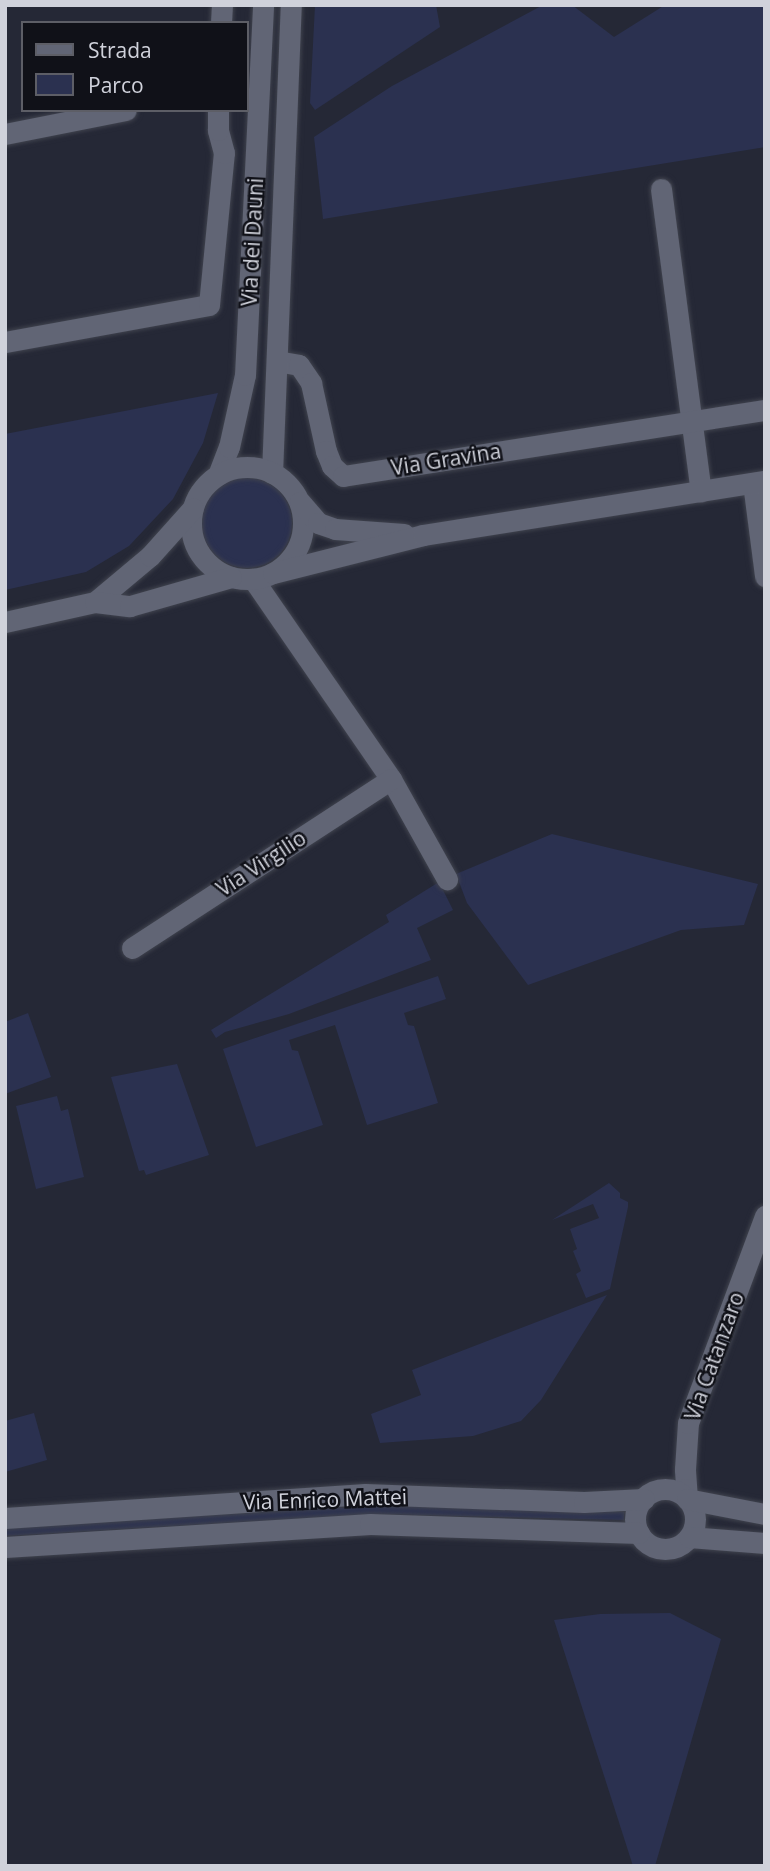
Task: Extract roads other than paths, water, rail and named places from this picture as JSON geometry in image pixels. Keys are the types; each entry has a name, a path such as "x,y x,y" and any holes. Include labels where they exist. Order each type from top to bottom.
{"street":[{"name":"Via dei Dauni","path":"218,475 229,447 245,375 263,5"},
{"name":"Via dei Dauni","path":"272,473 290,5"},
{"path":"5,134 116,112"},
{"path":"5,342 209,304 224,153 218,112"},
{"path":"661,189 701,491"},
{"name":"Via Gravina","path":"277,361 299,365 311,383 332,466 344,476 765,410"},
{"path":"95,602 150,556 192,508 206,484 235,468 254,467 272,473 288,484 318,523 335,529 423,536"},
{"path":"5,622 95,602 130,606 231,577 263,576 423,536 759,482 765,576"},
{"path":"263,576 287,563 297,549 303,516 298,499"},
{"path":"192,508 190,525 194,542 209,564 231,577"},
{"path":"263,576 391,779 447,879"},
{"name":"Via Virgilio","path":"132,948 391,779"},
{"name":"Via Catanzaro","path":"687,1499 685,1469 688,1423 765,1216"},
{"path":"690,1537 695,1518 687,1499 680,1493 661,1490 644,1499 636,1515 639,1534 653,1547 672,1548 690,1537 765,1543"},
{"name":"Via Enrico Mattei","path":"5,1518 365,1494 584,1502 644,1499"},
{"path":"687,1499 765,1514"},
{"name":"Via Enrico Mattei","path":"5,1547 370,1524 639,1534"}]}
